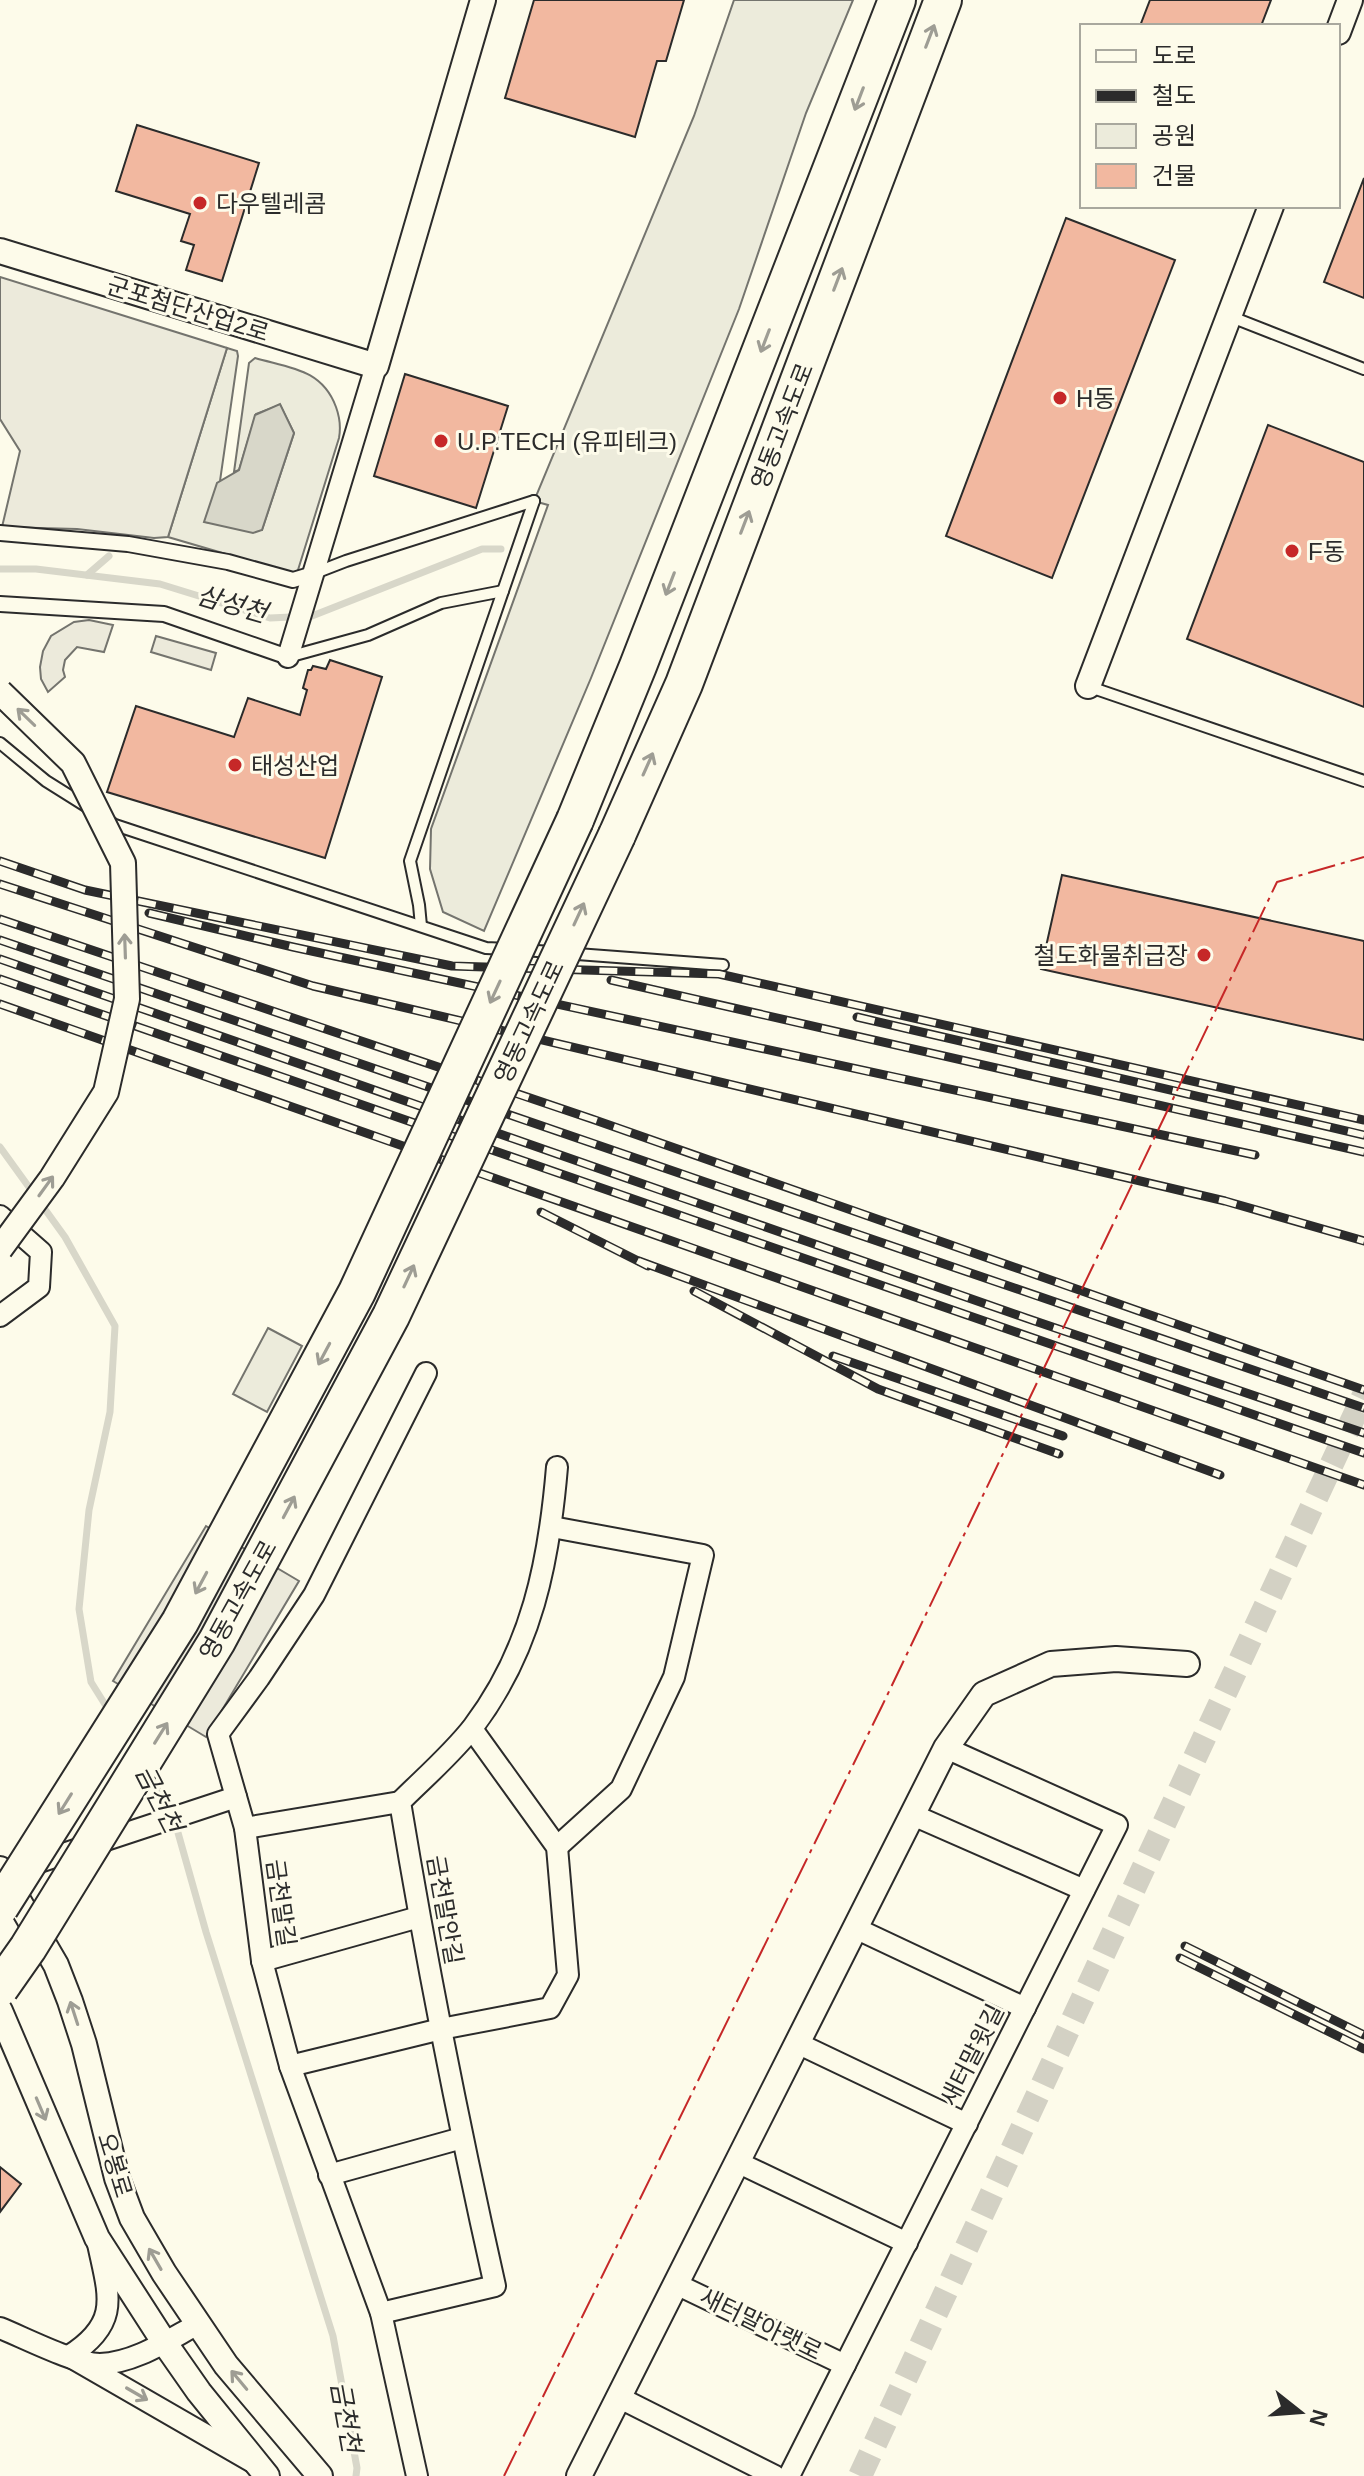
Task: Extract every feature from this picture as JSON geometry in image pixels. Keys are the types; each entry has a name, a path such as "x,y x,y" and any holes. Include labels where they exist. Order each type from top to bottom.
{"highway":[{"name":"영동고속도로","path":"1,1883 180,1622 357,1292 575,820 897,0"},
{"name":"영동고속도로","path":"0,1988 28,1948 225,1627 391,1316 617,835 684,684 943,0"}],"street":[{"path":"0,604 164,614 288,657 483,0"},
{"path":"1340,27 1350,0"},
{"path":"1088,686 1270,208"},
{"name":"군포첨단산업2로","path":"0,251 376,366"},
{"path":"0,533 128,544 228,562 293,580 313,574"},
{"path":"0,692 73,763 123,863 127,999 106,1092 52,1178 0,1249"},
{"path":"0,1216 41,1252 39,1287 0,1316"},
{"name":"금천말길","path":"417,2476 381,2313 290,2066 262,1961 245,1828 218,1734 314,1595 426,1373"},
{"path":"245,1828 400,1802 472,1729 505,1679 524,1635 541,1582 552,1527 557,1467"},
{"path":"552,1527 703,1555 674,1677 621,1789 557,1847"},
{"name":"새터말아랫로","path":"579,2476 946,1748 984,1694 1051,1664 1116,1659 1187,1664"},
{"path":"290,2066 441,2029 550,2008 568,1975 557,1847 472,1729"},
{"name":"새터말윗길","path":"789,2476 1117,1825 946,1748"},
{"path":"1,1883 152,1825 236,1797"},
{"name":"금천말안길","path":"381,2313 495,2286 462,2138 400,1802"},
{"path":"913,1815 1084,1890"},
{"name":"오봉로","path":"1,1883 56,1965 84,2044 117,2178 132,2218 164,2273 226,2365 320,2476"},
{"path":"262,1961 419,1917"},
{"path":"855,1928 1025,2008"},
{"name":"오봉로","path":"0,2011 97,2238 199,2392 263,2470"},
{"path":"797,2043 967,2124"},
{"path":"329,2175 462,2138"},
{"path":"737,2162 907,2243"},
{"path":"69,2356 89,2343 104,2323 109,2298 97,2238"},
{"name":"새터말아랫로","path":"676,2284 845,2365"},
{"path":"0,2328 69,2356 98,2364 120,2361 146,2352 198,2324"},
{"path":"69,2356 263,2470"},
{"path":"618,2397 775,2476"}],"lane":[{"path":"1229,316 1364,369"},
{"path":"313,574 534,501 410,861 421,926"},
{"path":"288,657 368,635 441,603 503,591"},
{"path":"1088,686 1364,781"},
{"path":"0,743 46,781 115,825 486,948 723,965"}],"green space":[{"path":"734,0 853,0 806,113 739,309 591,678 484,931 443,912 430,869 431,829 548,505 534,501 694,116"},
{"path":"227,348 237,351 238,356 220,481 205,522 262,530 294,433 280,405 256,414 239,470 234,472 249,363 255,358 313,377 330,394 337,411 339,438 298,570 294,574 168,537"},
{"path":"268,1328 302,1346 267,1412 233,1394"}],"shaded area":[{"path":"0,277 227,348 168,537 77,529 2,527 20,451 0,419"},
{"path":"280,404 294,433 262,530 253,533 204,522 217,483 239,470 255,415"},
{"path":"89,620 113,625 104,652 77,647 65,660 65,677 48,692 41,679 40,667 43,651 51,636 74,622"},
{"path":"156,636 216,653 211,670 151,652"},
{"path":"206,1526 299,1581 206,1737 113,1681"}],"building":[{"path":"534,0 684,0 666,61 657,61 635,137 505,98"},
{"path":"1150,0 1271,0 1262,24 1141,24"},
{"name":"다우텔레콤","path":"137,125 259,163 222,281 186,270 194,245 181,241 190,214 116,191"},
{"path":"1364,178 1364,298 1324,282"},
{"name":"H동","path":"1066,218 1175,260 1052,578 946,536"},
{"name":"U.P.TECH (유피테크)","path":"405,374 508,406 476,508 374,476"},
{"name":"F동","path":"1268,425 1364,462 1364,707 1187,639"},
{"name":"태성산업","path":"330,660 382,677 325,858 107,792 136,706 234,737 248,698 300,715 307,690 303,688 308,670 313,666 326,669"},
{"name":"철도화물취급장","path":"1062,875 1364,941 1364,1040 1041,969"},
{"path":"0,2167 21,2184 0,2212"}],"waterway":[{"name":"삼성천","path":"0,569 36,569 160,584 270,618 312,616 482,549 501,549"},
{"path":"87,575 109,556"},
{"name":"금천천","path":"0,1147 65,1237 115,1326 110,1412 89,1510 79,1609 91,1682 111,1714"},
{"name":"금천천","path":"149,1775 173,1815 206,1932 333,2336 356,2476"}],"tunnel":[{"path":"860,2476 1364,1395"}],"railway":[{"path":"0,861 85,890 452,966 719,974 1364,1120"},
{"path":"0,884 313,986 1225,1201 1364,1241"},
{"path":"149,913 293,947 1255,1155"},
{"path":"0,919 592,1119 1364,1390"},
{"path":"0,940 1364,1408"},
{"path":"0,959 1364,1433"},
{"path":"0,979 1364,1453"},
{"path":"611,980 1364,1152"},
{"path":"0,1004 1364,1485"},
{"path":"857,1017 1364,1135"},
{"path":"541,1212 648,1266"},
{"path":"639,1261 1220,1475"},
{"path":"694,1291 878,1389 1059,1454"},
{"path":"833,1356 1063,1436"},
{"path":"1185,1946 1364,2035"},
{"path":"1180,1958 1364,2049"}],"power":[{"path":"504,2476 882,1706 1277,882 1364,857"}],"place":[{"name":"다우텔레콤","path":"200,203"},
{"name":"H동","path":"1060,398"},
{"name":"U.P.TECH (유피테크)","path":"441,441"},
{"name":"F동","path":"1292,551"},
{"name":"태성산업","path":"235,765"},
{"name":"철도화물취급장","path":"1204,955"}]}
